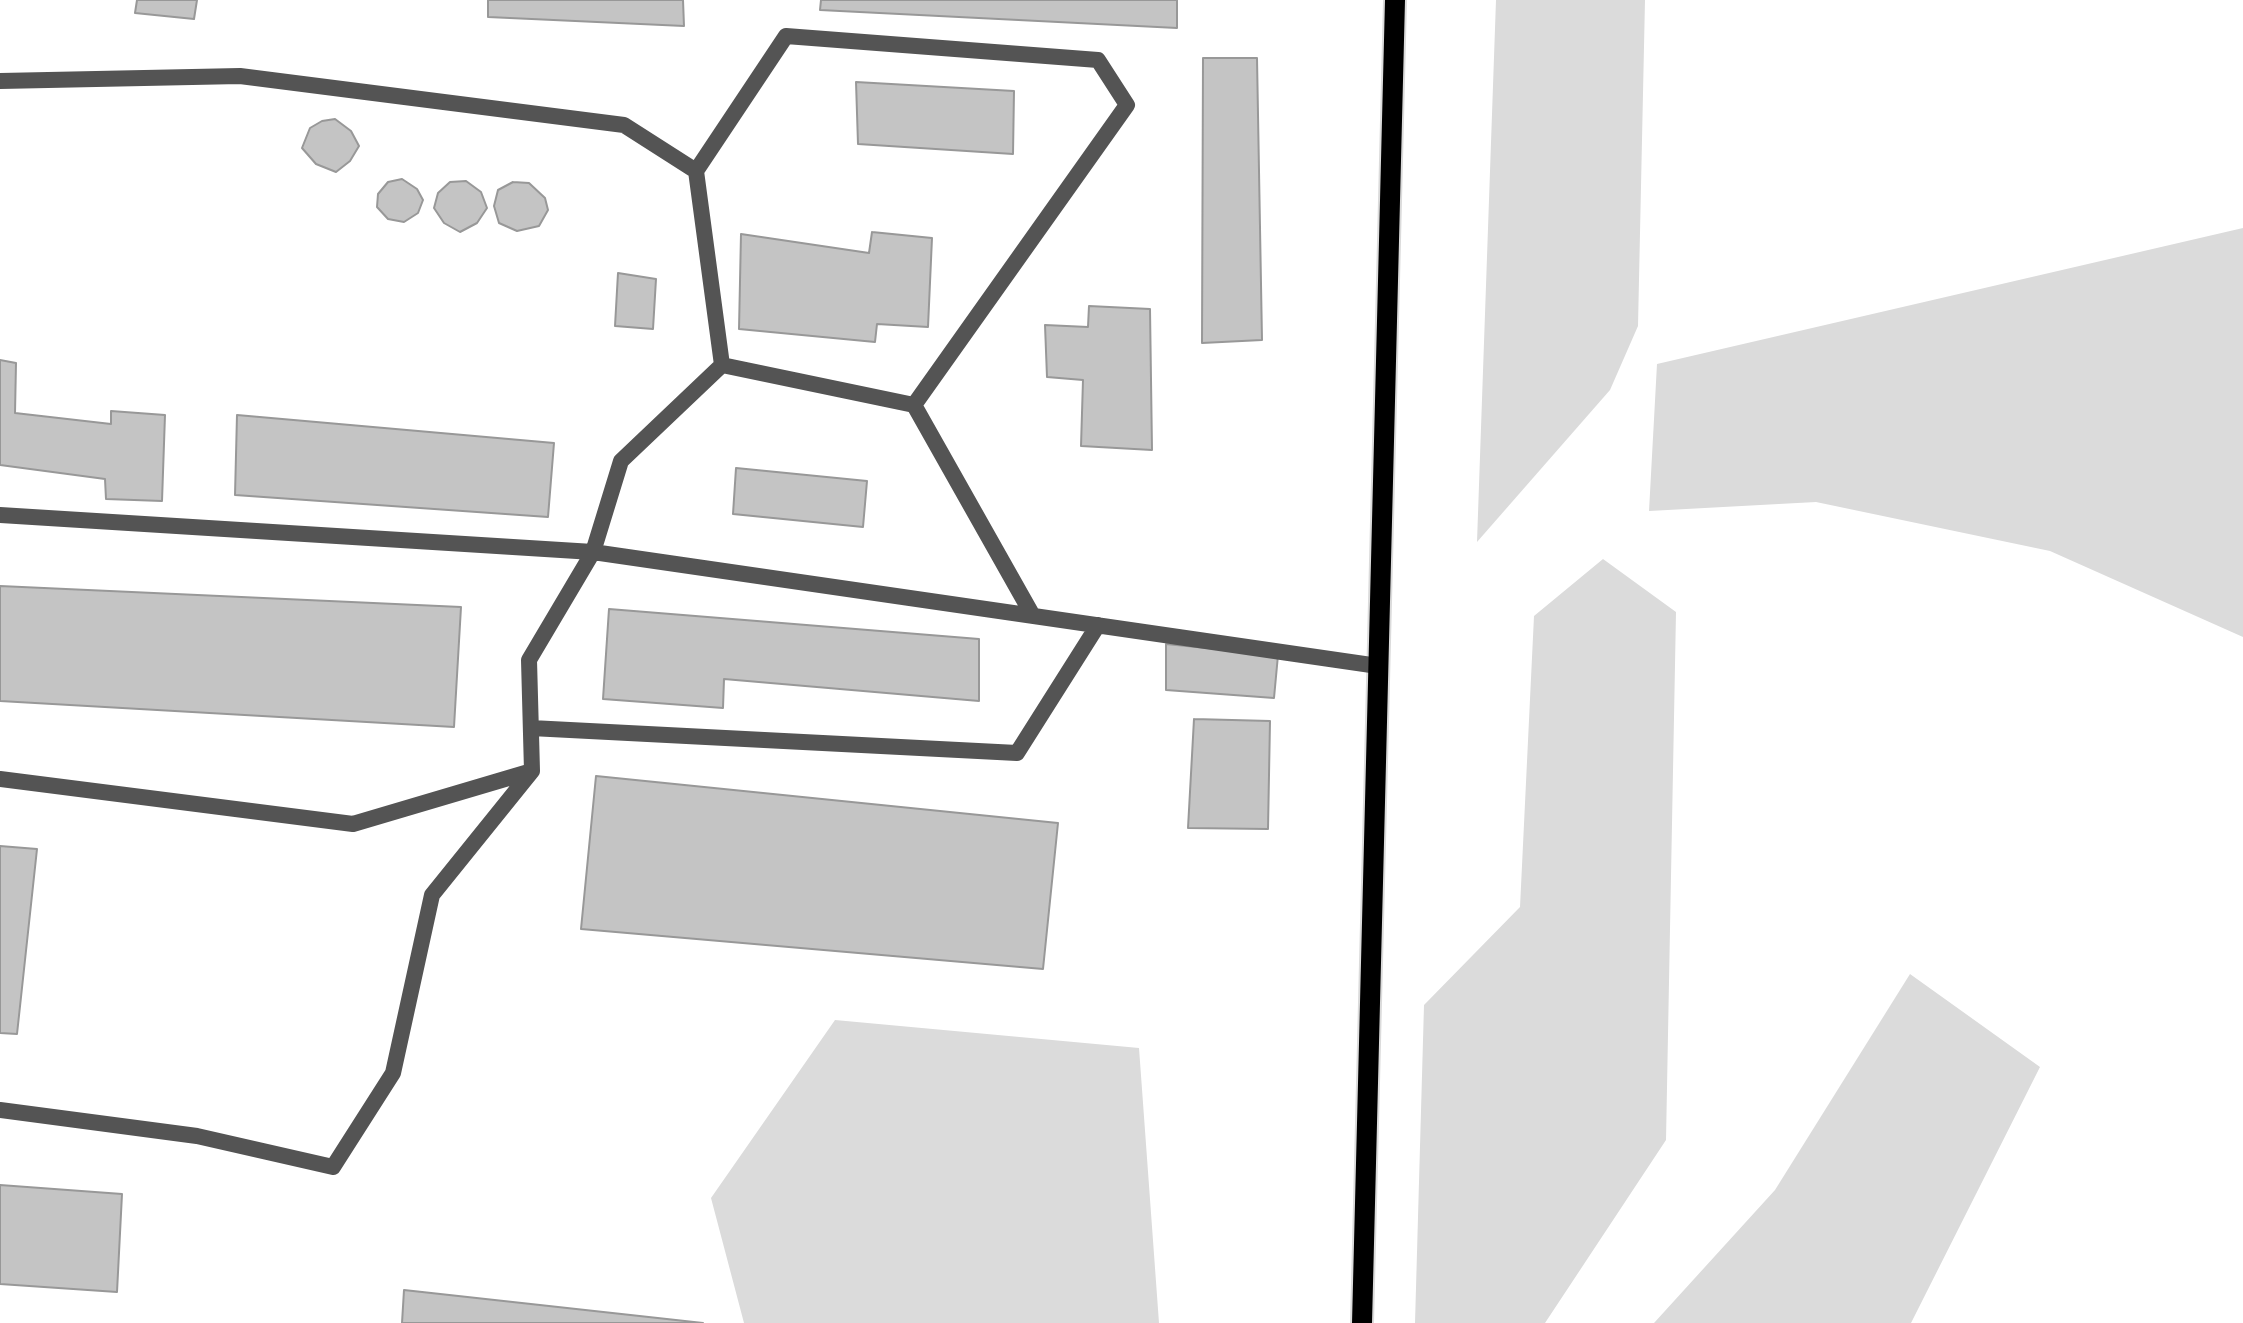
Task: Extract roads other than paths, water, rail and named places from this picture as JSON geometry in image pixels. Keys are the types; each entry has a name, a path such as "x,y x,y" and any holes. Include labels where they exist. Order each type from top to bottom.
{"main road":[{"path":"1362,1323 1395,0"}],"lane":[{"path":"722,365 696,171 786,36 1098,60 1127,105 914,405"},
{"path":"0,81 240,76 563,117 624,125 696,171"},
{"path":"722,365 914,405 1033,616"},
{"path":"0,1110 197,1136 333,1167 393,1073 432,895 532,771 529,660 593,552 621,461 722,365"},
{"path":"0,515 593,552 1378,666"},
{"path":"531,728 1017,753 1098,625"},
{"path":"0,779 353,824 532,771"}]}
